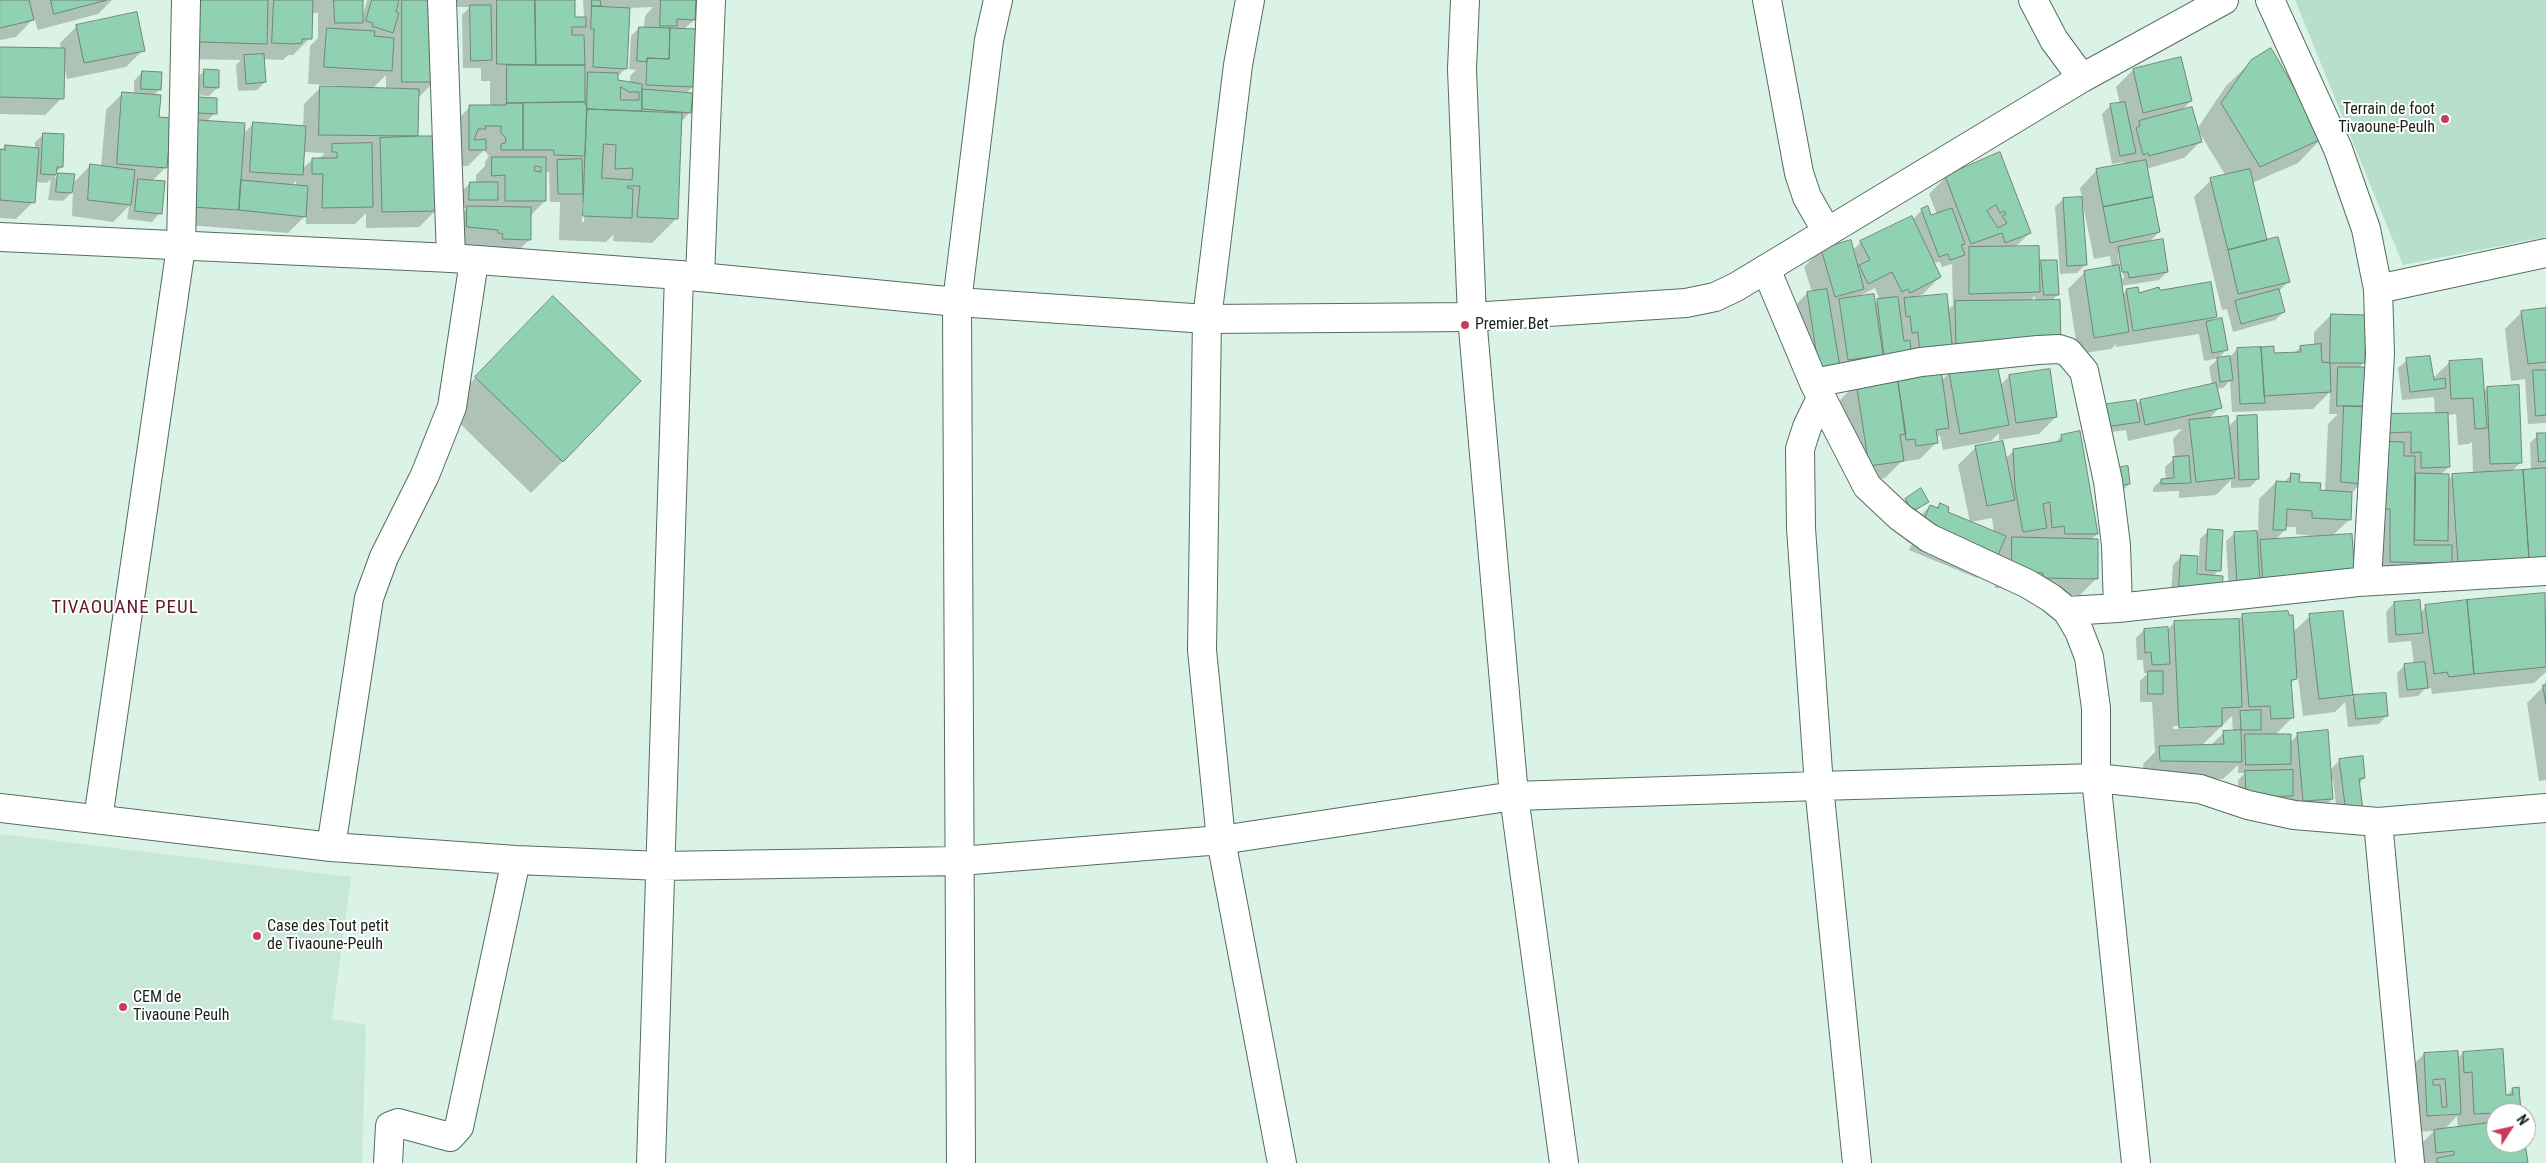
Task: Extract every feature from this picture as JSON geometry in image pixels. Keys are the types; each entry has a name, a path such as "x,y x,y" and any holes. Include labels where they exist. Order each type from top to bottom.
{"street":[{"path":"98,820 181,247 186,0"},
{"path":"331,846 369,598 384,557 425,475 452,408 462,259 442,0"},
{"path":"651,1163 660,866 689,276 711,0"},
{"path":"961,1163 957,302 989,40 998,0"},
{"path":"1250,0 1238,65 1207,319 1202,650 1222,840 1282,1163"},
{"path":"1465,0 1462,69 1472,317 1514,796 1564,1163"},
{"path":"1767,0 1799,173 1808,197 1827,232"},
{"path":"2033,0 2054,40 2082,78"},
{"path":"0,237 462,259 689,276 957,302 1207,319 1472,317 1686,303 1715,297 1766,269 2082,78 2224,0"},
{"path":"2270,0 2338,149 2366,228 2378,289 2380,354 2367,581"},
{"path":"2378,289 2546,253"},
{"path":"1766,269 1818,390 1867,486 1900,517 1929,538 2028,584 2067,611 2079,632 2089,657 2096,708 2096,778 2136,1163"},
{"path":"1818,390 1921,362 2038,350 2059,349 2068,352 2084,371 2108,481 2116,544 2118,608"},
{"path":"1818,390 1800,450 1801,528 1819,786 1857,1163"},
{"path":"2067,611 2118,608 2367,581 2546,571"},
{"path":"0,808 331,846 516,860 660,866 960,861 1222,840 1514,796 1819,786 2096,778 2200,789 2248,805 2294,815 2378,822 2546,808"},
{"path":"2378,822 2410,1163"},
{"path":"388,1163 390,1126 398,1123 450,1137 460,1127 516,860"}],"shaded area":[{"name":"Terrain de foot Tivaoune-Peulh","path":"2295,0 2546,0 2546,237 2403,265"},
{"name":"CEM de Tivaoune Peulh","path":"0,834 351,877 332,1019 366,1025 362,1163 0,1163"}],"building":[{"path":"0,0 29,0 34,20 0,28"},
{"path":"51,0 107,0 54,14"},
{"path":"200,0 268,0 267,44 199,42"},
{"path":"274,0 313,0 312,39 302,39 302,43 293,44 272,43"},
{"path":"334,0 363,0 363,23 335,23"},
{"path":"372,0 399,0 396,12 399,13 393,33 372,26 373,23 366,21"},
{"path":"402,0 435,0 436,82 402,82"},
{"path":"497,0 535,0 536,65 497,64"},
{"path":"535,0 575,0 575,17 586,17 586,27 572,27 572,35 584,35 585,65 536,65"},
{"path":"592,0 600,0 601,6 592,6"},
{"path":"661,0 696,0 695,20 677,19 677,26 660,26"},
{"path":"470,5 491,5 492,60 471,61"},
{"path":"592,6 630,8 627,69 593,67 594,29 591,29"},
{"path":"137,12 145,51 84,63 76,25"},
{"path":"639,27 670,28 669,59 647,58 647,62 637,61"},
{"path":"327,28 375,31 374,36 394,38 392,71 324,67"},
{"path":"670,28 696,29 694,87 646,85 647,58 669,59"},
{"path":"0,47 65,48 64,99 0,97"},
{"path":"2271,48 2324,138 2260,167 2221,103 2251,60"},
{"path":"264,54 266,82 246,84 244,55"},
{"path":"2181,57 2192,101 2143,113 2133,69"},
{"path":"507,65 585,65 585,102 507,103"},
{"path":"204,69 219,70 219,88 204,87"},
{"path":"142,71 162,72 161,90 141,89"},
{"path":"588,72 618,73 618,80 642,84 642,111 587,109","holes":["621,87 629,92 639,92 639,100 621,100"]},
{"path":"320,86 419,89 418,136 319,135"},
{"path":"642,89 693,93 691,113 642,109"},
{"path":"122,92 161,95 159,117 171,118 167,168 117,164"},
{"path":"198,97 217,98 217,114 197,113"},
{"path":"585,102 587,109 585,156 554,155 554,150 523,150 523,103"},
{"path":"2125,102 2136,153 2120,156 2110,104"},
{"path":"506,103 523,103 523,150 501,150 501,144 505,143 506,138 501,133 501,126 485,126 486,129 478,129 474,140 486,139 486,150 469,150 469,105 506,105"},
{"path":"2192,107 2202,142 2149,156 2148,153 2143,155 2136,128 2140,126 2139,121"},
{"path":"587,109 682,113 678,219 637,217 640,186 627,186 633,189 632,218 583,216","holes":["604,144 616,145 615,169 633,168 632,180 602,178"]},
{"path":"198,120 245,123 239,210 191,207"},
{"path":"253,122 306,126 303,175 250,172"},
{"path":"43,133 64,134 63,167 57,167 56,175 41,174"},
{"path":"435,136 437,211 382,212 380,138"},
{"path":"372,143 373,207 322,208 323,174 312,174 312,158 337,158 337,152 332,152 332,144"},
{"path":"5,145 39,148 35,203 0,200 0,149 5,150"},
{"path":"2000,152 2031,233 2005,243 2002,233 1971,244 1945,176","holes":["1996,205 2000,213 2004,211 2006,214 2002,216 2007,223 1998,228 1987,211"]},
{"path":"492,157 546,157 546,201 505,201 505,175 492,176","holes":["535,166 541,167 541,172 535,171"]},
{"path":"582,159 583,194 558,194 557,160"},
{"path":"2146,160 2153,197 2103,207 2096,169"},
{"path":"90,164 135,170 131,205 88,200"},
{"path":"2250,169 2267,240 2228,250 2210,178"},
{"path":"58,173 75,174 72,193 56,192"},
{"path":"138,179 165,181 162,214 135,211"},
{"path":"241,180 308,186 306,217 239,210"},
{"path":"470,182 498,182 498,200 469,200"},
{"path":"2082,197 2087,265 2067,266 2063,198"},
{"path":"2153,197 2160,232 2110,243 2103,207"},
{"path":"467,206 531,207 531,240 502,239 503,234 498,233 498,230 467,227"},
{"path":"1928,206 1931,215 1952,208 1965,244 1961,245 1965,255 1950,260 1948,254 1939,257 1921,209"},
{"path":"1912,216 1941,277 1910,293 1908,289 1902,292 1892,272 1868,284 1859,265 1870,260 1860,241"},
{"path":"2278,237 2290,282 2238,294 2228,250"},
{"path":"2163,239 2168,272 2129,278 2128,272 2122,272 2118,247"},
{"path":"1851,240 1864,289 1835,297 1821,249"},
{"path":"2039,246 2040,292 1969,294 1969,247"},
{"path":"2041,260 2057,260 2059,295 2044,295"},
{"path":"2119,265 2129,332 2094,338 2084,271"},
{"path":"2211,282 2217,317 2133,331 2126,289 2138,287 2139,293 2159,287 2160,290"},
{"path":"1827,289 1840,367 1819,370 1807,292"},
{"path":"2279,289 2285,312 2241,324 2235,301"},
{"path":"1874,294 1883,355 1848,360 1839,299"},
{"path":"1947,294 1953,353 1920,356 1918,332 1912,333 1910,316 1906,317 1904,298"},
{"path":"553,296 641,381 563,462 475,377"},
{"path":"1898,297 1904,341 1910,340 1912,362 1885,364 1877,299"},
{"path":"2060,300 2061,346 1956,348 1955,301"},
{"path":"2546,308 2546,362 2528,364 2521,311"},
{"path":"2331,314 2366,315 2365,363 2330,363"},
{"path":"2222,318 2228,350 2212,353 2206,322"},
{"path":"2321,344 2322,362 2330,363 2331,392 2264,396 2261,347 2274,346 2274,353 2301,352 2300,346"},
{"path":"2261,347 2265,403 2240,404 2237,348"},
{"path":"2230,356 2233,380 2220,382 2217,358"},
{"path":"2430,356 2434,380 2445,378 2446,388 2410,392 2406,358"},
{"path":"2482,359 2487,428 2475,429 2473,398 2451,399 2449,361"},
{"path":"1997,363 2009,425 1960,434 1949,372"},
{"path":"2338,367 2366,367 2365,406 2337,406"},
{"path":"1941,369 1949,428 1936,430 1938,443 1916,446 1915,439 1906,440 1897,376"},
{"path":"2050,369 2057,417 2016,423 2009,375"},
{"path":"2533,370 2546,370 2546,415 2536,416"},
{"path":"1897,376 1906,434 1900,435 1904,461 1869,466 1856,382"},
{"path":"2216,383 2222,408 2145,425 2140,400"},
{"path":"2519,385 2522,463 2490,464 2487,387"},
{"path":"2136,400 2140,422 2105,427 2102,405"},
{"path":"2344,406 2365,407 2362,484 2341,482"},
{"path":"2448,413 2450,467 2421,468 2421,452 2411,453 2411,432 2386,433 2385,414"},
{"path":"2257,415 2259,479 2239,480 2237,416"},
{"path":"2228,416 2235,478 2196,482 2189,420"},
{"path":"2080,431 2098,534 2065,534 2064,526 2052,528 2050,502 2043,504 2047,528 2023,532 2015,488 2013,449 2062,441 2061,435"},
{"path":"2537,433 2546,433 2546,461 2539,462"},
{"path":"2003,441 2015,500 1987,506 1975,446"},
{"path":"2377,441 2404,442 2404,456 2415,456 2414,545 2452,545 2452,563 2390,562 2390,509 2372,509"},
{"path":"2189,456 2191,483 2161,484 2161,479 2174,478 2173,457"},
{"path":"2128,466 2130,484 2110,487 2107,469"},
{"path":"2546,468 2546,558 2529,559 2523,470"},
{"path":"2523,470 2529,559 2458,563 2452,474"},
{"path":"2291,473 2300,474 2299,482 2321,483 2320,490 2352,492 2351,520 2312,518 2312,511 2287,509 2286,530 2273,530 2276,481 2290,482"},
{"path":"2416,473 2449,474 2448,541 2415,540"},
{"path":"1921,488 1929,502 1913,511 1905,499"},
{"path":"1940,503 1949,507 1948,512 2006,536 1995,562 1922,524 1930,505 1938,508"},
{"path":"2208,529 2223,530 2221,571 2206,570"},
{"path":"2257,531 2260,584 2237,585 2234,532"},
{"path":"2352,534 2355,578 2263,584 2260,540"},
{"path":"2012,537 2098,539 2098,579 2043,578 2043,573 2012,571"},
{"path":"2181,555 2198,556 2197,574 2223,576 2222,588 2179,586"},
{"path":"2545,593 2546,667 2474,674 2467,600"},
{"path":"2420,600 2423,633 2396,635 2394,602"},
{"path":"2467,600 2474,674 2449,677 2447,672 2434,674 2425,605"},
{"path":"2288,611 2289,615 2293,615 2297,679 2291,680 2294,718 2271,719 2270,706 2249,707 2242,614"},
{"path":"2343,611 2353,695 2319,699 2309,614"},
{"path":"2239,619 2242,707 2222,708 2222,726 2179,728 2174,621"},
{"path":"2168,627 2170,664 2152,665 2151,652 2145,653 2144,629"},
{"path":"2425,662 2428,688 2407,690 2404,664"},
{"path":"2148,671 2163,671 2163,694 2148,694"},
{"path":"2543,685 2546,685 2546,704"},
{"path":"2386,693 2388,716 2356,719 2353,695"},
{"path":"2261,710 2261,730 2241,730 2240,711"},
{"path":"2241,730 2242,762 2160,761 2159,746 2224,744 2223,731"},
{"path":"2328,730 2333,799 2303,801 2297,733"},
{"path":"2245,734 2291,734 2291,764 2246,765"},
{"path":"2363,756 2365,778 2359,779 2363,810 2346,812 2339,759"},
{"path":"2293,770 2293,796 2246,797 2245,771"},
{"path":"2503,1049 2506,1095 2513,1095 2512,1088 2519,1087 2520,1103 2486,1103 2486,1113 2474,1114 2472,1072 2464,1073 2463,1052"},
{"path":"2458,1051 2461,1114 2427,1116 2424,1053","holes":["2445,1079 2447,1107 2442,1107 2440,1085 2433,1085 2433,1080"]},
{"path":"2486,1123 2486,1153 2526,1153 2528,1163 2437,1163 2437,1158 2454,1155 2454,1151 2436,1153 2434,1130"}],"place":[{"name":"Terrain de foot Tivaoune-Peulh","path":"2445,119"},
{"name":"Premier Bet","path":"1465,325"},
{"name":"Case des Tout petit de Tivaoune-Peulh","path":"257,936"},
{"name":"CEM de Tivaoune Peulh","path":"123,1007"}],"district":[{"name":"TIVAOUANE PEUL","path":"125,608"}]}
